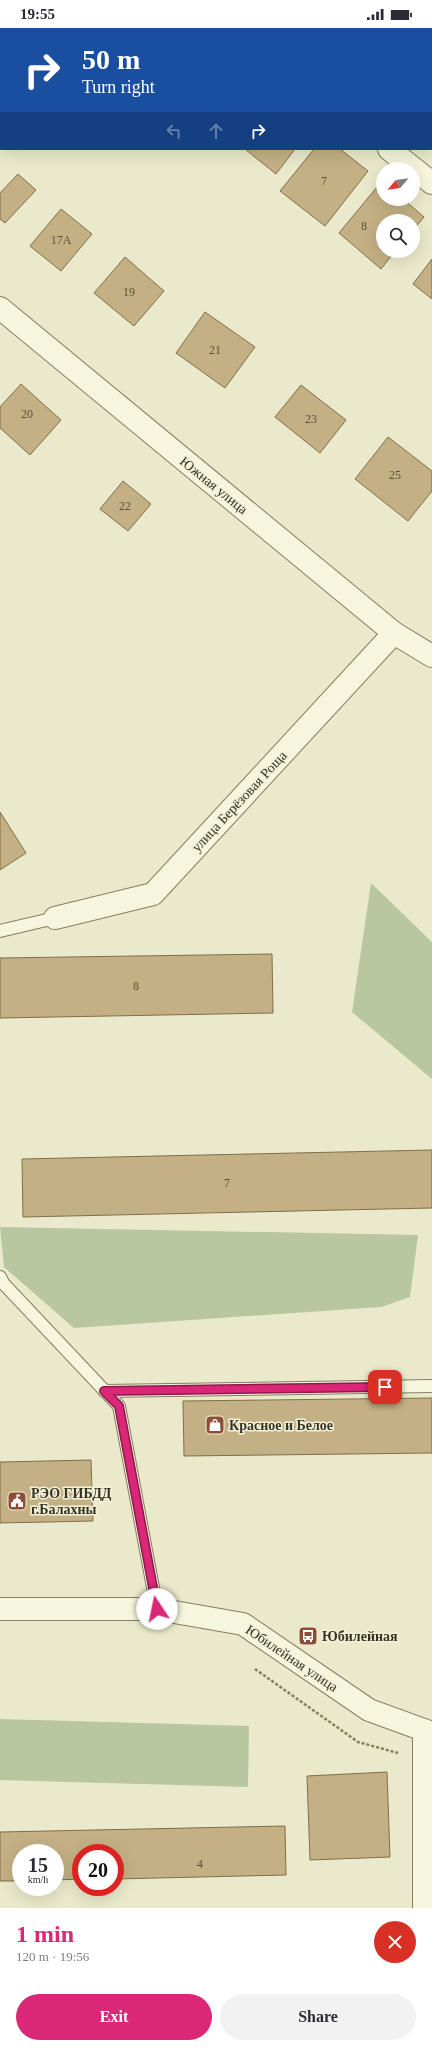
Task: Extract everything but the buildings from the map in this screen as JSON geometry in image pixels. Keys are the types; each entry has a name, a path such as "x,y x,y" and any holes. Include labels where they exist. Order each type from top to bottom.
{"street":[{"path":"391,150 432,183"},
{"name":"Южная улица","path":"0,308 394,633 432,656"},
{"name":"улица Берёзовая Роща","path":"54,918 153,894 394,633"},
{"name":"Юбилейная улица","path":"0,1609 157,1609 243,1624 370,1710 428,1731"},
{"path":"424,1908 424,1760 428,1731"}],"lane":[{"path":"0,931 54,918"},
{"path":"1,1281 119,1406 157,1609"},
{"path":"104,1391 432,1386"}],"path":[{"path":"255,1669 358,1742 424,1760"}],"green space":[{"path":"371,883 432,942 432,1079 352,1012"},
{"path":"0,1227 418,1235 410,1297 381,1307 74,1328 4,1267"},
{"path":"0,1719 249,1726 248,1787 0,1780"}],"place":[{"name":"Красное и Белое","path":"215,1425"},
{"name":"РЭО ГИБДД г.Балахны","path":"17,1501"},
{"name":"Юбилейная","path":"308,1636"}],"route":[{"path":"157,1609 119,1406 104,1391 385,1387"}]}
